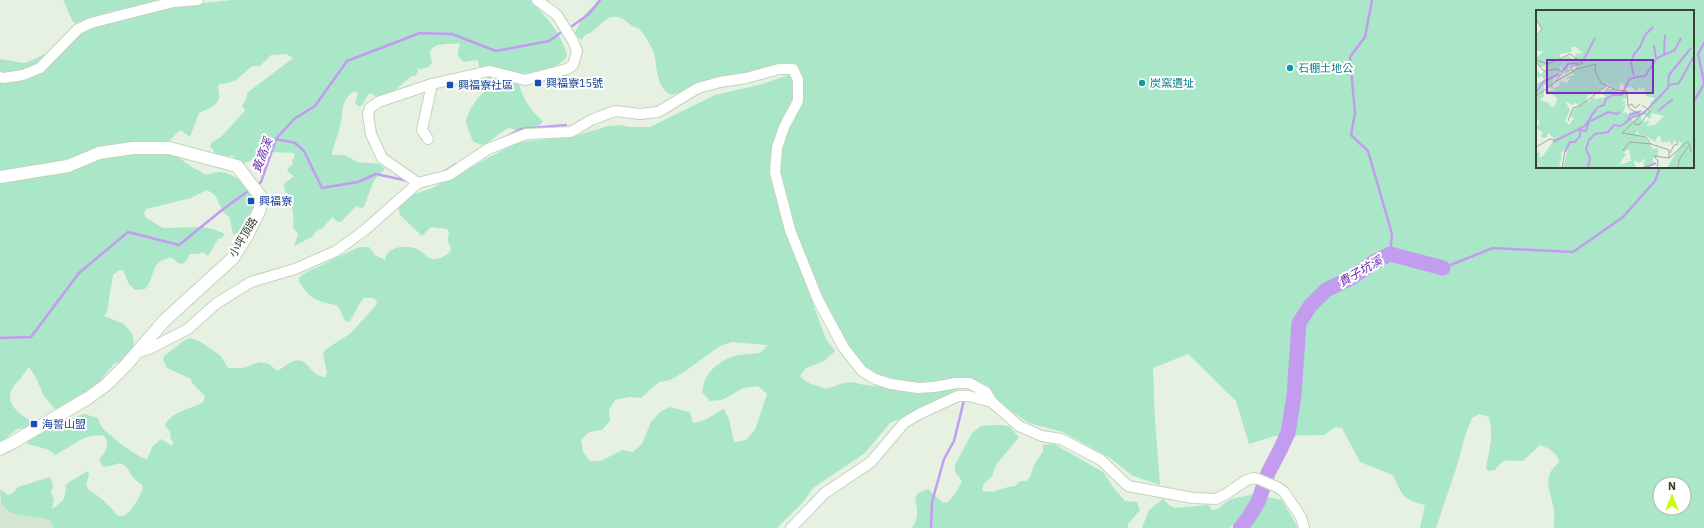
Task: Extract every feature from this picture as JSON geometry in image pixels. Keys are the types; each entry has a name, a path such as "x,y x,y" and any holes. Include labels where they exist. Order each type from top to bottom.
{"street":[{"path":"0,77 4,78 23,75 40,68 78,28 91,23 174,2 198,0"},
{"path":"418,183 382,158 371,134 368,114 370,108 378,102 432,84 488,71 525,80 567,69 573,65 577,51 573,41 557,14 537,0"},
{"path":"136,353 149,349 188,329 217,303 251,282 294,269 336,251 366,230 418,183 449,175 488,150 526,134 571,132 591,120 616,111 640,114 658,112 698,88 720,82 746,78 779,69 793,70 798,80 798,101 784,127 777,148 775,172 790,230 818,300 844,348 862,371 875,379 891,384 918,388 956,383 969,383 986,392 992,402 1019,426 1042,436 1061,440 1101,460 1128,486 1193,498 1216,499 1245,481 1253,478 1258,479 1277,487 1284,492 1301,517 1304,528"},
{"path":"428,139 422,130 432,84"},
{"name":"小坪頂路","path":"0,177 68,166 99,153 133,148 168,148 237,166 260,196 260,210 248,234 232,258 164,321 106,385 88,398 0,449"},
{"path":"791,528 825,493 871,462 904,424 919,414 958,396 968,396 992,402"}],"shaded area":[{"path":"0,502 7,511 16,515 28,515 47,519 51,522 54,528 0,528"}],"green space":[{"path":"63,0 171,0 135,6 99,15 76,23 73,22"},
{"path":"232,0 530,0 542,12 557,33 565,48 567,56 563,61 551,68 518,74 518,80 525,100 543,121 540,125 523,133 510,128 506,129 486,144 482,145 473,141 466,121 473,105 484,92 478,60 464,62 458,55 460,43 442,44 434,47 430,54 432,63 429,67 420,69 417,67 418,71 415,76 411,76 393,92 379,99 371,93 361,106 358,106 355,103 358,93 355,91 350,94 344,103 332,155 344,155 358,162 379,164 385,169 374,180 364,207 360,208 356,206 341,222 336,221 333,217 321,229 317,230 312,237 294,246 298,234 293,228 294,219 292,207 289,194 285,192 284,184 294,176 287,171 293,164 292,160 295,156 294,153 270,152 261,157 257,156 240,165 232,155 225,159 213,157 213,149 210,147 212,142 221,137 243,113 245,110 242,106 247,97 247,93 293,58 286,54 271,55 260,66 252,66 236,80 219,84 218,101 213,106 199,113 190,137 180,130 170,140 175,152 189,165 206,175 218,172 229,174 241,181 260,198 244,231 233,235 230,218 223,212 215,195 207,190 191,198 146,209 144,213 146,218 163,228 203,227 225,234 222,238 218,239 208,256 202,252 198,254 190,254 186,261 182,264 178,263 171,257 159,263 156,266 149,284 145,289 135,290 129,284 123,270 118,271 113,275 107,312 104,316 124,324 133,335 134,345 127,359 114,364 94,388 57,411 44,396 29,367 14,386 10,397 13,407 29,420 31,425 27,428 17,429 0,443 0,59 23,63 28,62 51,51 80,31 106,23 175,6"},
{"path":"601,0 1704,0 1704,528 1554,528 1554,508 1548,482 1550,473 1559,462 1558,459 1549,449 1540,445 1523,461 1507,460 1501,463 1495,470 1489,471 1486,469 1491,431 1489,417 1479,414 1472,418 1465,436 1458,463 1436,528 1420,528 1425,505 1412,501 1404,496 1393,475 1360,462 1342,428 1336,427 1324,435 1275,436 1249,444 1236,401 1188,354 1153,368 1160,485 1133,476 1110,458 1063,432 1029,423 1002,405 972,380 925,384 881,377 865,369 843,337 825,301 795,230 779,172 781,146 801,79 784,64 724,78 671,95 666,92 660,83 653,50 645,36 638,28 632,26 621,18 613,17 609,18 593,31 585,35 581,40 575,33 585,15"},
{"path":"788,75 792,77 794,81 795,100 774,148 794,252 826,339 835,351 824,361 806,368 800,376 806,382 826,389 851,382 871,386 907,389 956,388 957,394 890,423 865,453 813,488 804,501 777,528 54,528 49,520 14,514 8,511 1,504 0,489 8,495 13,493 18,487 50,477 53,484 51,491 54,500 52,509 60,504 64,499 66,485 88,471 89,475 86,485 90,491 106,503 117,515 126,515 137,501 143,486 131,475 127,468 120,463 103,467 99,459 105,451 107,445 104,436 97,435 84,438 55,455 48,450 25,442 56,423 84,414 98,418 101,426 110,435 123,446 143,458 147,459 153,446 161,439 172,446 174,442 171,440 170,432 165,426 167,422 175,415 203,402 205,396 192,383 191,379 167,368 163,360 164,356 185,340 190,338 199,341 221,356 228,368 243,368 259,362 269,364 277,371 298,360 306,364 316,374 325,377 327,373 323,354 325,350 351,333 376,305 377,301 373,298 364,298 349,322 345,321 338,306 316,300 308,293 299,282 299,278 303,274 359,247 369,247 375,255 385,260 386,255 393,249 404,247 419,250 427,257 432,259 437,259 450,252 451,248 448,241 449,232 447,229 431,227 422,236 400,215 397,200 432,188 518,142 572,137 608,126 621,125 629,127 650,127 715,95 763,84","holes":["732,342 768,345 760,353 739,355 729,358 715,367 707,376 703,384 702,392 710,401 722,400 743,388 758,386 767,394 755,430 746,440 734,442 729,419 724,409 706,419 693,423 690,412 669,407 659,413 651,422 642,444 633,452 622,450 601,461 590,461 583,452 581,440 589,432 602,430 610,421 609,410 615,400 629,397 641,398 659,382 670,380 681,374 720,346"]},
{"path":"981,426 1008,426 1019,437 996,465 992,476 983,485 982,491 993,492 1015,486 1020,481 1026,481 1030,477 1034,465 1043,451 1043,445 1054,444 1103,472 1125,501 1137,502 1140,510 1128,524 1128,528 912,528 917,517 915,498 918,493 928,489 942,502 947,503 955,494 962,481 955,472 955,465 972,433"},
{"path":"1259,493 1230,528 1142,528 1149,510 1163,499 1170,506 1175,508 1209,505 1212,510 1217,509 1231,499"},
{"path":"1264,496 1282,500 1298,528 1238,528"}],"waterway":[{"name":"黃高溪","path":"568,29 589,14 600,0"},
{"path":"1372,0 1365,37 1350,57 1355,113 1351,135 1368,151 1392,234 1390,254"},
{"name":"黃高溪","path":"257,185 261,182 276,139 294,119 315,106 347,61 420,33 452,34 496,51 549,41 563,31"},
{"name":"貴子坑溪","path":"1704,43 1698,54 1704,82"},
{"name":"貴子坑溪","path":"1694,101 1704,84"},
{"path":"508,136 521,129 566,125"},
{"path":"276,139 295,143 304,151 322,188 358,182 376,174 408,181"},
{"path":"444,172 456,164"},
{"name":"貴子坑溪","path":"1443,268 1493,248 1573,252 1623,217 1655,181 1660,168"},
{"name":"黃高溪","path":"0,338 31,337 79,273 128,232 179,245 222,210 251,189"},
{"name":"貴子坑溪","path":"1240,528 1258,502 1268,473 1288,433 1294,396 1299,323 1310,306 1326,290 1351,278 1374,262 1390,254 1443,268"},
{"path":"931,528 932,502 944,459 954,441 964,400"}],"place":[{"name":"石棚土地公","path":"1290,68"},
{"name":"興福寮15號","path":"538,83"},
{"name":"炭窯遺址","path":"1142,83"},
{"name":"興福寮社區","path":"450,85"},
{"name":"興福寮","path":"251,201"},
{"name":"海誓山盟","path":"34,424"}]}
